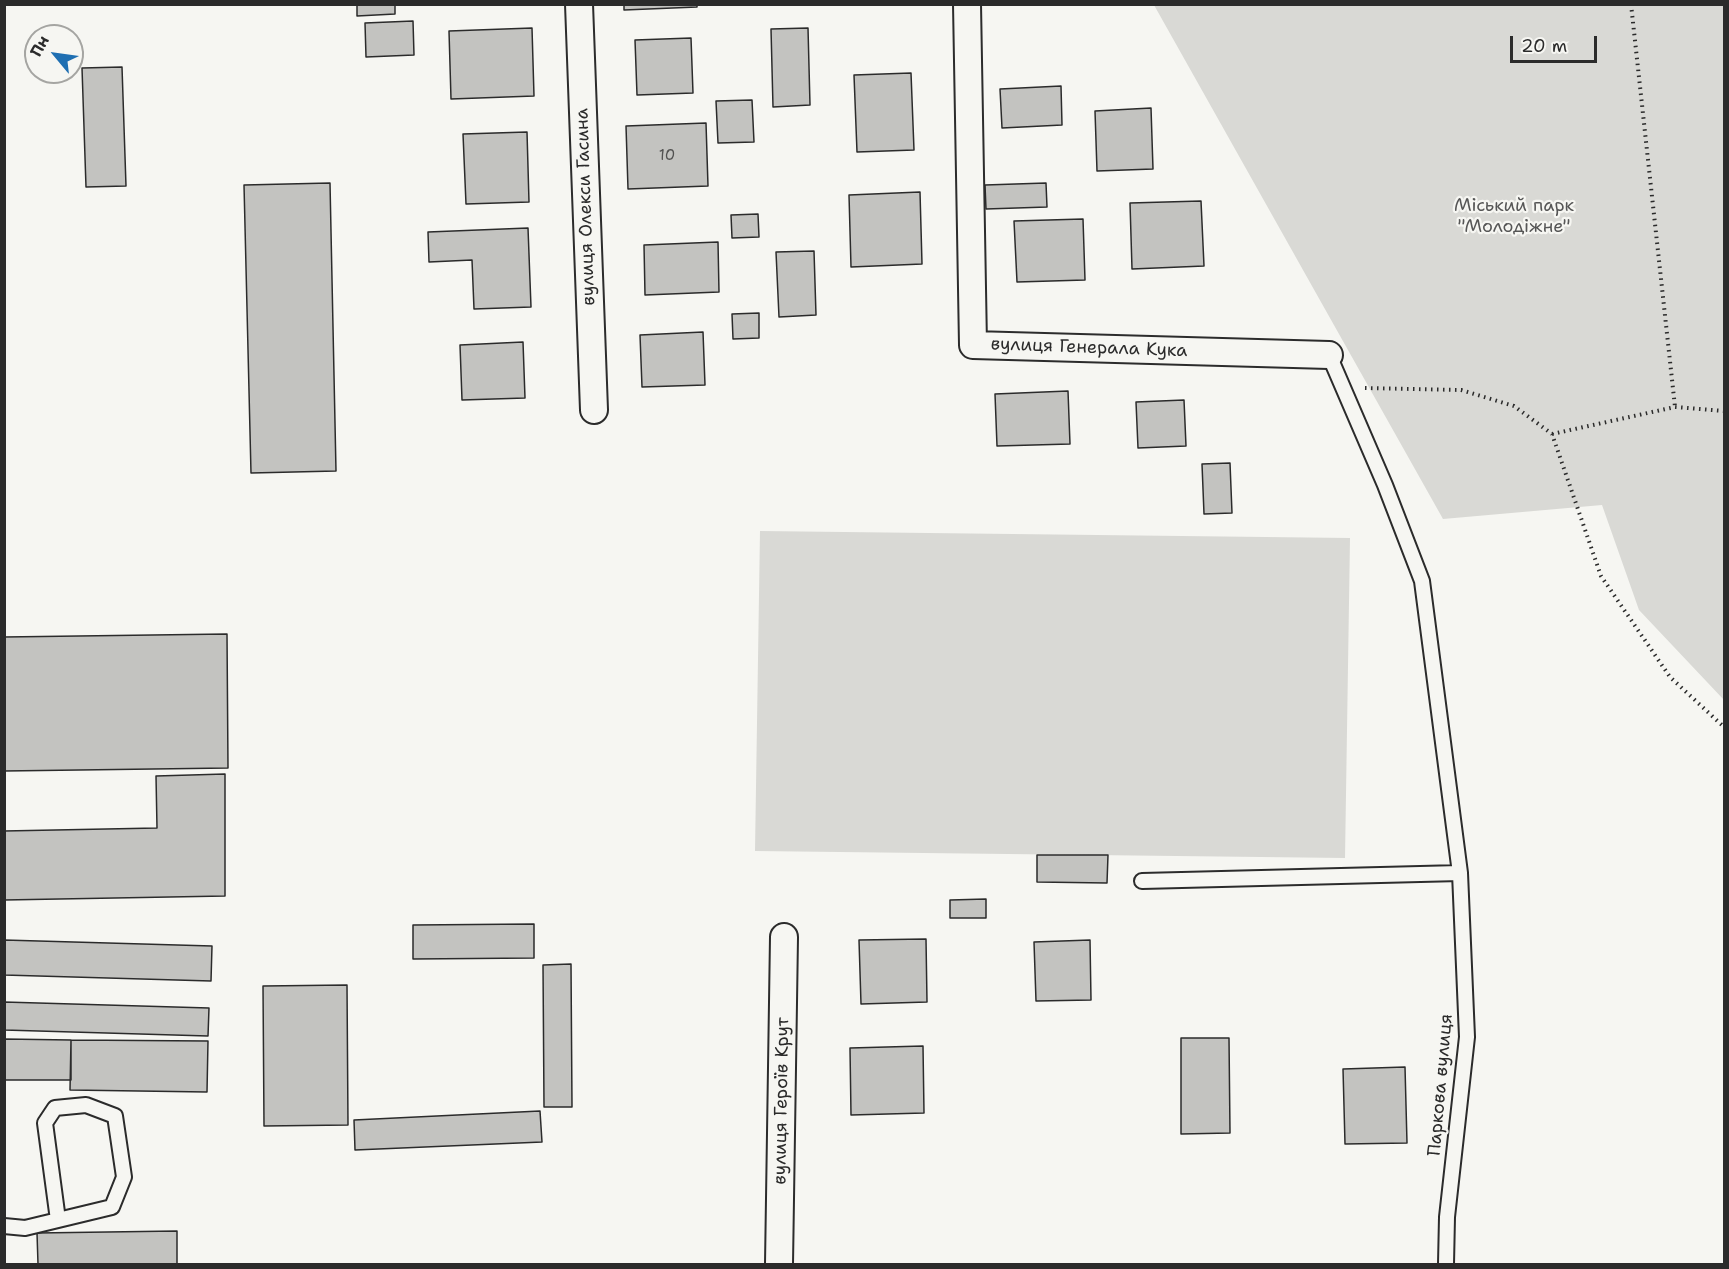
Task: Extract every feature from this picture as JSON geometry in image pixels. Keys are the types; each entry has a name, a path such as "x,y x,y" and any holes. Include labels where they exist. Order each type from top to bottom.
{"street":[{"name":"вулиця Олекси Гасина","path":"579,4 594,410"},
{"name":"вулиця Генерала Кука","path":"967,4 973,345 1329,356"},
{"name":"вулиця Героїв Крут","path":"779,1264 784,937"}],"lane":[{"name":"Паркова вулиця","path":"1329,356 1385,485 1422,580 1460,873 1467,1037 1447,1217 1446,1264"},
{"path":"1142,881 1460,873"},
{"path":"4,1226 25,1227 58,1220 112,1207 124,1177 115,1116 87,1105 55,1108 45,1123 58,1220"}],"path":[{"path":"1631,4 1675,407"},
{"path":"1343,388 1461,390 1514,406 1552,434 1601,576 1670,677 1725,727"},
{"path":"1552,434 1675,407 1725,411"}],"green space":[{"name":"Міський парк \"Молодіжне\"","path":"1154,5 1724,5 1724,700 1639,610 1602,505 1443,519"},
{"path":"760,531 1350,538 1345,858 755,851"}],"building":[{"path":"357,4 395,4 395,14 357,16"},
{"path":"624,4 697,4 697,7 624,10"},
{"path":"413,21 414,55 366,57 365,23"},
{"path":"532,28 534,96 451,99 449,31"},
{"path":"808,28 810,105 773,107 771,29"},
{"path":"691,38 693,93 637,95 635,40"},
{"path":"122,67 126,186 86,187 84,68"},
{"path":"911,73 914,150 857,152 854,75"},
{"path":"1061,86 1062,125 1002,128 1000,89"},
{"path":"752,100 754,142 718,143 716,101"},
{"path":"1151,108 1153,169 1097,171 1095,111"},
{"path":"706,123 708,186 628,189 626,126"},
{"path":"527,132 529,202 466,204 463,134"},
{"path":"330,183 336,471 251,473 244,185"},
{"path":"1046,183 1047,207 986,209 985,185"},
{"path":"920,192 922,264 851,267 849,195"},
{"path":"1201,201 1204,266 1132,269 1130,203"},
{"path":"758,214 759,237 732,238 731,215"},
{"path":"1083,219 1085,280 1017,282 1014,221"},
{"path":"528,228 531,307 474,309 472,260 429,262 428,232"},
{"path":"718,242 719,292 645,295 644,245"},
{"path":"814,251 816,315 779,317 776,252"},
{"path":"759,313 759,338 733,339 732,314"},
{"path":"703,332 705,385 642,387 640,335"},
{"path":"523,342 525,398 462,400 460,345"},
{"path":"1068,391 1070,444 997,446 995,394"},
{"path":"1184,400 1186,446 1138,448 1136,402"},
{"path":"1230,463 1232,513 1204,514 1202,464"},
{"path":"227,634 228,768 4,771 4,637"},
{"path":"225,774 225,896 4,900 4,831 157,828 156,776"},
{"path":"1037,855 1108,855 1107,883 1037,882"},
{"path":"986,899 986,918 950,918 950,900"},
{"path":"534,924 534,958 413,959 413,925"},
{"path":"926,939 927,1002 861,1004 859,940"},
{"path":"4,940 212,946 211,981 4,975"},
{"path":"1090,940 1091,1000 1036,1001 1034,942"},
{"path":"571,964 572,1107 544,1107 543,965"},
{"path":"347,985 348,1125 264,1126 263,986"},
{"path":"4,1002 209,1008 208,1036 4,1030"},
{"path":"1181,1038 1229,1038 1230,1133 1181,1134"},
{"path":"4,1039 71,1040 71,1080 4,1080"},
{"path":"71,1040 208,1041 207,1092 70,1090"},
{"path":"923,1046 924,1113 851,1115 850,1048"},
{"path":"1405,1067 1407,1143 1345,1144 1343,1069"},
{"path":"540,1111 542,1142 355,1150 354,1120"},
{"path":"177,1231 177,1264 38,1264 37,1233"}]}
